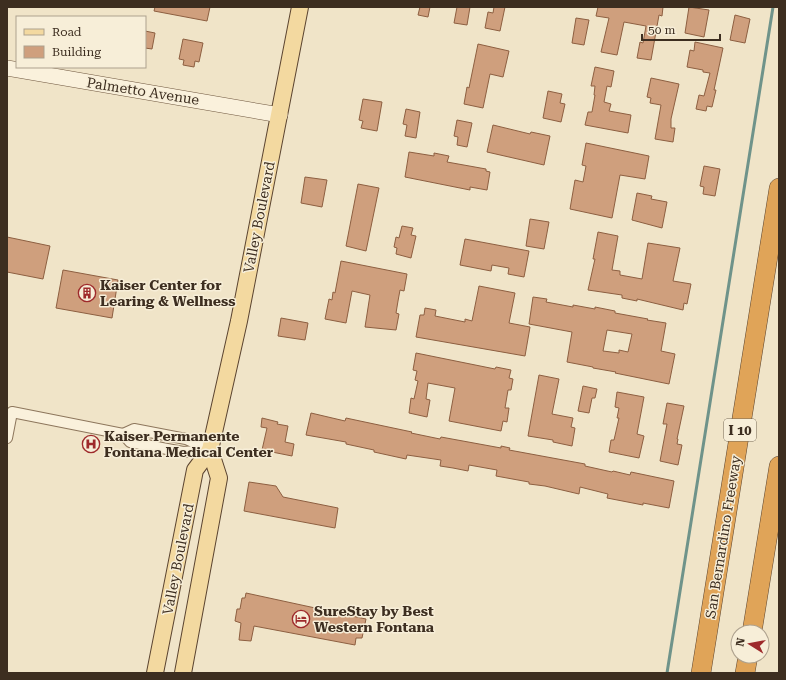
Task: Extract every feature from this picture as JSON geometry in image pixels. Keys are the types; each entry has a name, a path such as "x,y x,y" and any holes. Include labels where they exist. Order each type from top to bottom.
{"highway":[{"name":"San Bernardino Freeway","path":"701,673 779,188"},
{"path":"753,624 779,466"},
{"path":"757,624 762,571"}],"main road":[{"name":"Valley Boulevard","path":"155,673 195,470 210,450 240,314 300,7"},
{"name":"Valley Boulevard","path":"182,673 219,478 210,450"}],"street":[{"name":"Palmetto Avenue","path":"7,68 280,115"},
{"path":"7,438 12,412 123,434 134,429 141,430 186,439 210,450"}],"building":[{"path":"155,7 210,7 207,21 154,11"},
{"path":"420,7 430,7 428,17 418,15"},
{"path":"457,7 470,7 467,25 454,23"},
{"path":"494,7 505,7 500,31 485,28 488,12 493,13"},
{"path":"598,7 663,7 662,16 659,15 651,60 637,58 640,42 643,43 646,26 624,22 617,55 601,52 609,18 596,16"},
{"path":"689,7 709,10 704,37 685,33"},
{"path":"735,15 750,19 745,43 730,40"},
{"path":"576,18 589,20 584,45 572,43"},
{"path":"146,31 155,33 152,49 146,48"},
{"path":"183,39 203,43 199,62 195,61 194,67 183,65 184,60 179,59"},
{"path":"695,42 723,48 712,107 707,106 706,111 696,109 699,95 704,96 710,73 687,67 690,50 694,51"},
{"path":"478,44 509,51 503,77 490,74 483,108 464,104 467,87 469,88"},
{"path":"595,67 614,71 611,87 607,86 604,102 611,104 609,111 631,115 628,133 585,125 588,112 592,112 595,95 595,86 591,86"},
{"path":"651,78 679,84 671,119 671,128 675,128 673,142 655,139 661,105 650,103 651,98 647,97"},
{"path":"548,91 562,94 560,103 565,104 561,122 543,118"},
{"path":"363,99 382,102 377,131 361,128 363,121 359,120"},
{"path":"406,109 420,112 416,138 405,136 407,125 403,124"},
{"path":"457,120 472,123 467,147 457,145 458,137 454,136"},
{"path":"493,125 530,134 531,132 550,136 544,165 487,152"},
{"path":"586,143 649,156 645,179 620,175 612,218 570,209 575,180 583,182 586,166 582,165"},
{"path":"409,152 434,156 434,153 449,156 447,162 486,169 486,171 490,172 487,190 470,187 470,190 405,177"},
{"path":"704,166 720,169 715,196 703,194 704,187 700,186"},
{"path":"305,177 327,180 322,207 301,203"},
{"path":"358,184 379,188 366,251 346,246"},
{"path":"637,193 652,196 651,199 667,202 662,228 632,220"},
{"path":"530,219 549,222 544,249 526,246"},
{"path":"402,226 413,228 411,235 416,236 411,258 396,254 397,248 394,247 396,237 399,238"},
{"path":"598,232 618,236 612,270 620,271 620,275 642,279 648,243 680,248 673,281 691,284 687,304 684,303 683,310 637,299 637,301 622,298 622,295 588,290 595,259 593,259"},
{"path":"7,237 50,246 43,279 7,272"},
{"path":"465,239 529,251 524,277 508,274 509,268 492,265 491,271 460,265"},
{"path":"341,261 407,274 404,291 400,290 396,313 399,314 396,330 365,327 370,295 352,291 346,323 325,319 329,299 332,300 333,292 335,293"},
{"name":"Kaiser Center for Learing & Wellness","path":"63,270 118,280 112,318 56,308"},
{"path":"479,286 515,293 509,323 530,327 525,356 416,337 420,315 424,315 425,308 436,310 435,316 465,322 465,319 472,321"},
{"path":"533,297 547,299 546,302 573,307 573,305 595,309 595,307 615,311 615,313 666,323 661,351 675,354 669,384 567,362 572,332 529,324","holes":["607,330 632,334 628,352 619,350 619,353 603,351"]},
{"path":"281,318 308,323 305,340 278,336"},
{"path":"416,353 495,369 496,367 511,370 509,378 513,379 511,390 508,390 505,408 509,408 507,422 503,421 501,431 449,421 455,388 428,383 426,399 430,400 427,417 409,413 411,398 414,399 418,381 415,380 417,371 413,370"},
{"path":"539,375 559,379 552,414 573,418 571,427 575,428 572,446 553,442 553,440 528,436"},
{"path":"583,386 597,389 595,398 592,398 589,413 578,411"},
{"path":"617,392 644,397 637,434 644,436 639,458 609,452 611,440 614,440 619,418 617,418 619,408 615,407"},
{"path":"667,403 684,406 677,439 677,444 682,445 678,465 660,461 667,424 663,424"},
{"path":"311,413 345,421 346,418 440,439 441,437 501,448 501,446 510,448 509,450 585,464 585,466 612,472 630,475 631,472 674,481 669,508 607,498 608,494 580,487 579,494 529,484 529,482 496,476 497,470 469,465 468,471 440,466 441,460 407,455 406,459 374,452 374,450 346,444 346,442 306,435"},
{"path":"262,418 278,422 277,424 288,426 285,442 294,444 292,456 262,450 267,428 261,427"},
{"path":"249,482 276,486 283,497 338,508 335,528 244,511"},
{"name":"SureStay by Best Western Fontana","path":"246,593 366,619 362,638 356,638 355,645 254,626 251,641 239,640 241,623 235,621 237,609 240,609 242,598 245,598"}],"waterway":[{"path":"667,673 773,7"}],"place":[{"name":"Kaiser Center for Learing & Wellness","path":"87,293"},
{"name":"Kaiser Permanente Fontana Medical Center","path":"91,444"},
{"name":"SureStay by Best Western Fontana","path":"301,619"}]}
